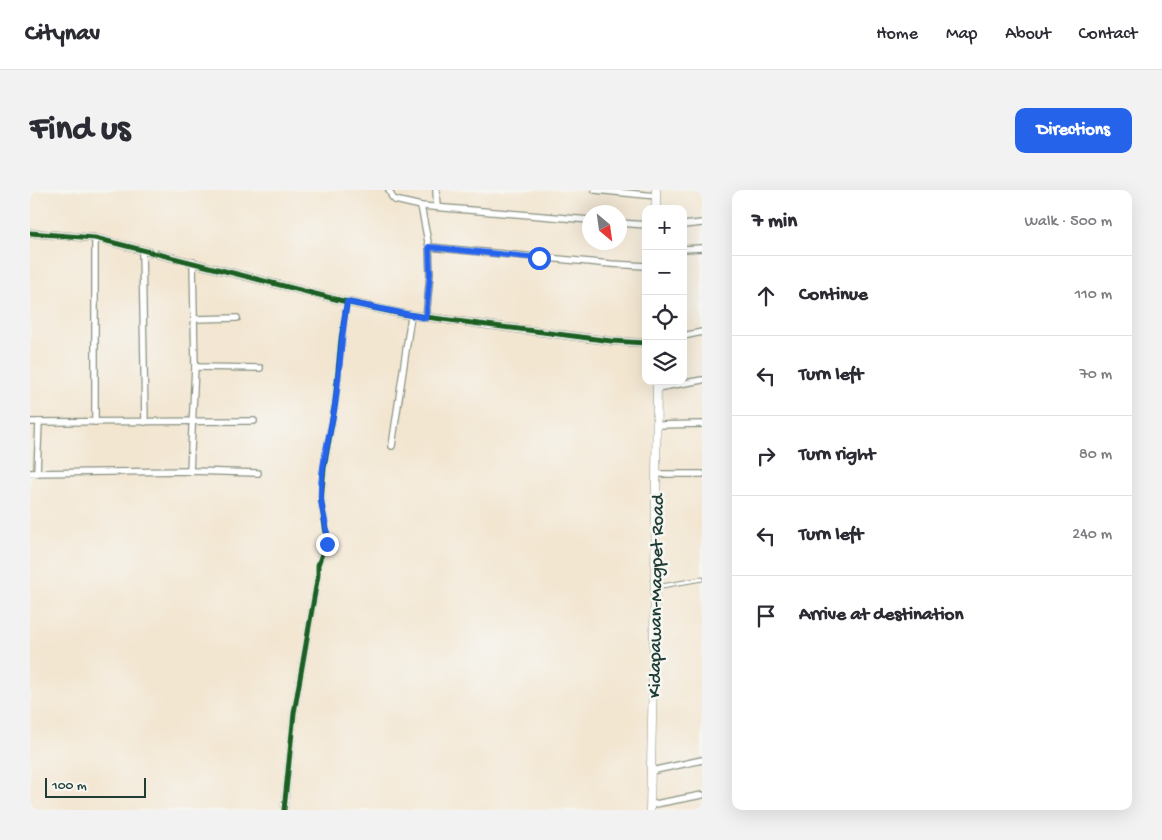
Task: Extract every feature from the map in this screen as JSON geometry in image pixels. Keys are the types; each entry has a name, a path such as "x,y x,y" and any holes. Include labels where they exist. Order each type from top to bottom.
{"main road":[{"name":"Kidapawan-Magpet Road","path":"650,808 657,385"}],"street":[{"path":"389,190 395,200 421,206 582,219"},
{"path":"436,190 437,207"},
{"path":"594,190 656,193"},
{"path":"421,206 429,247 430,274 426,318"},
{"path":"627,223 642,225"},
{"path":"687,225 702,223"},
{"path":"30,233 95,238 347,302 411,316 602,340 642,343"},
{"path":"95,238 95,422"},
{"path":"429,247 642,266"},
{"path":"687,249 702,248"},
{"path":"142,250 145,422"},
{"path":"190,471 195,367 193,262"},
{"path":"284,810 294,713 309,636 318,565 327,540 321,499 347,302"},
{"path":"392,446 411,316"},
{"path":"194,319 237,318"},
{"path":"687,335 702,332"},
{"path":"195,367 260,368"},
{"path":"687,382 702,380"},
{"path":"30,422 254,421"},
{"path":"38,422 33,473 190,471 258,473"},
{"path":"657,426 702,424"},
{"path":"656,474 702,474"},
{"path":"651,771 702,760"},
{"path":"650,808 702,795"}],"lane":[{"path":"655,587 702,579"}],"cycle path":[{"path":"30,233 95,238 347,302 403,314 611,341 642,343"},
{"path":"284,810 294,713 318,575 318,565 327,540 321,499 347,302"}],"route":[{"path":"327,544 321,499 347,302 426,318 430,274 429,247 539,258"}]}
